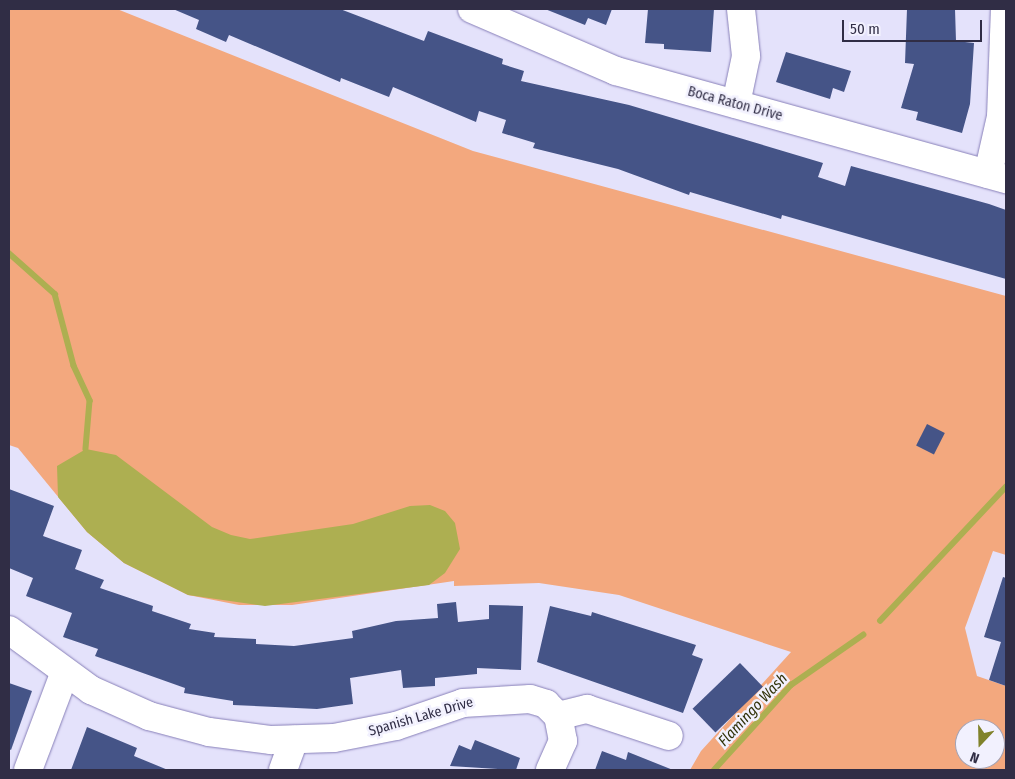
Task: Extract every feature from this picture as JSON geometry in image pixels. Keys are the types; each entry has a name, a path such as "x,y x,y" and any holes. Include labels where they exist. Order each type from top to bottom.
{"street":[{"name":"Boca Raton Drive","path":"474,9 586,61 997,176"},
{"path":"736,104 746,56 741,9"},
{"path":"997,176 1005,9"},
{"name":"Spanish Lake Drive","path":"9,630 64,674 119,704 178,725 240,737 294,740 365,733 476,701 530,699 546,704 558,716"},
{"path":"28,770 64,674"},
{"path":"550,770 563,741 558,716 587,709 669,736"},
{"path":"283,770 294,740"}],"shaded area":[{"path":"9,9 117,9 473,151 1006,296 1006,555 993,551 965,628 977,676 1006,686 1006,770 690,770 701,751 791,652 619,595 539,583 454,586 454,581 292,605 239,605 188,595 124,563 87,532 18,448 9,445"},
{"path":"86,449 116,455 212,527 231,535 250,539 353,524 410,506 430,505 445,511 455,523 460,549 445,573 429,585 265,606 188,595 124,563 87,532 58,497 57,466"}],"building":[{"path":"173,9 340,9 424,41 428,31 503,59 502,64 524,71 521,81 629,105 823,163 818,177 845,186 851,166 989,204 1006,210 1006,279 782,215 781,219 690,192 689,195 618,169 533,148 535,143 502,133 506,120 479,111 476,122 393,87 389,97 341,78 340,82 229,35 226,42 196,29 199,20"},
{"path":"545,9 612,9 606,25 588,18 585,25"},
{"path":"648,9 714,9 711,52 664,49 664,44 645,43"},
{"path":"907,9 955,9 956,41 974,43 970,104 962,133 916,120 918,112 901,108 914,64 905,63"},
{"path":"786,52 851,71 844,92 833,88 830,99 776,82"},
{"path":"927,424 945,433 934,454 916,445"},
{"path":"9,489 54,506 43,536 82,550 75,569 104,580 100,588 153,606 152,611 191,624 189,629 215,633 214,637 256,639 256,644 294,646 353,638 352,631 396,621 438,618 437,604 456,602 458,622 489,619 489,605 523,606 521,670 477,668 477,674 435,678 435,686 403,688 401,670 350,678 353,704 317,709 233,705 233,701 184,693 185,688 95,656 98,649 63,637 72,613 26,596 33,578 9,568"},
{"path":"1003,577 1006,578 1006,686 989,680 1001,642 984,637"},
{"path":"550,606 591,616 592,612 696,645 692,655 703,659 683,713 537,662"},
{"path":"740,663 763,687 715,733 693,709"},
{"path":"9,683 32,691 11,750 9,749"},
{"path":"87,727 137,748 134,756 168,770 71,770"},
{"path":"475,740 520,758 516,770 450,766 459,745 471,750"},
{"path":"602,751 626,760 628,752 673,770 595,770"}],"waterway":[{"path":"9,253 55,294 74,366 90,401 86,449"},
{"name":"Flamingo Wash","path":"880,621 1006,487"},
{"name":"Flamingo Wash","path":"714,770 791,685 863,635"}]}
